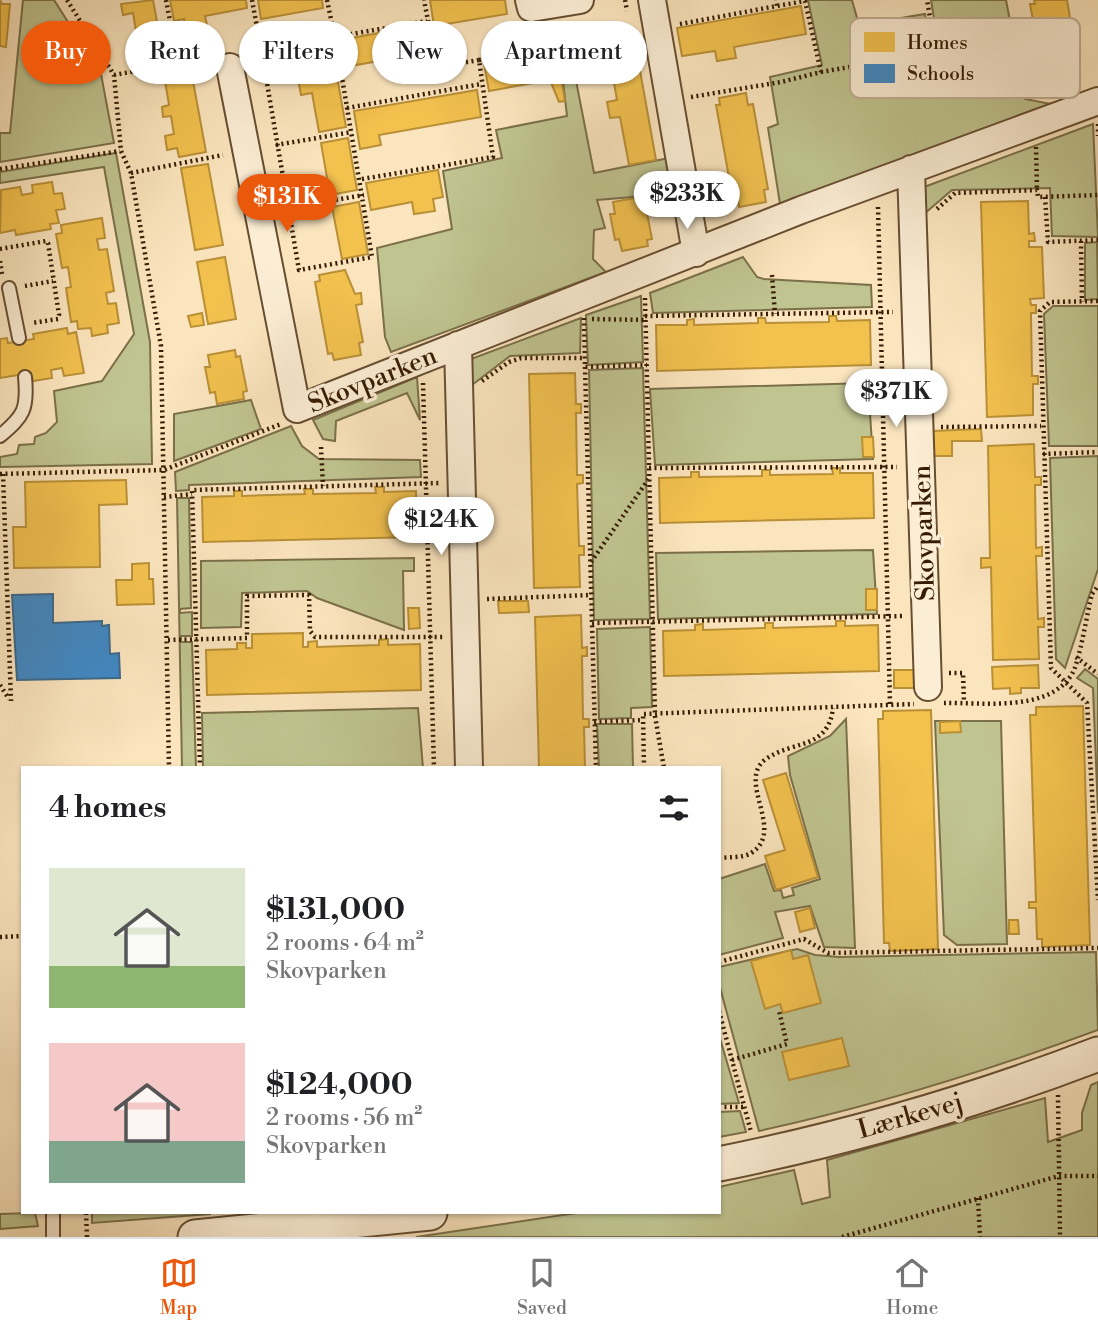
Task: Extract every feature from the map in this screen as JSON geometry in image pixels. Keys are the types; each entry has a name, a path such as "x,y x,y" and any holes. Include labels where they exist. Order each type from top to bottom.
{"street":[{"path":"529,0 531,8 580,0"},
{"path":"652,0 696,253"},
{"name":"Skovparken","path":"230,67 297,410 422,358 878,181 1098,101"},
{"name":"Skovparken","path":"911,169 920,467 932,698"},
{"name":"Skovparken","path":"458,345 470,766"},
{"name":"Lærkevej","path":"721,1164 758,1157 954,1104 1098,1054"},
{"path":"195,1237 420,1214"}],"lane":[{"path":"9,288 18,332"},
{"path":"0,436 18,421 26,405 25,377"},
{"path":"53,1214 53,1237"}],"path":[{"path":"67,0 114,75 121,150 131,173 161,346 169,766"},
{"path":"166,0 170,21"},
{"path":"252,0 256,21"},
{"path":"327,0 331,21"},
{"path":"424,0 427,21"},
{"path":"927,0 930,18"},
{"path":"467,62 657,28 776,3 806,1 821,72"},
{"path":"361,179 493,156 479,60"},
{"path":"225,67 239,65"},
{"path":"669,100 781,82 850,67"},
{"path":"114,75 125,73"},
{"path":"267,84 299,270 372,257 343,84"},
{"path":"347,108 481,84"},
{"path":"0,169 121,150"},
{"path":"878,181 890,705"},
{"path":"912,222 924,220 955,193 1037,190 1038,197 1098,195"},
{"path":"259,213 363,195"},
{"path":"1045,197 1048,242 1098,240"},
{"path":"0,249 46,241 48,243 58,319 18,332"},
{"path":"1081,241 1082,302"},
{"path":"646,273 655,716 664,766"},
{"path":"772,275 775,314"},
{"path":"1098,301 1050,302 1040,311 1041,426 1051,668 1087,703 1098,900"},
{"path":"596,766 584,315 599,321 915,311"},
{"path":"422,358 434,766"},
{"path":"461,396 509,362 520,358 585,358"},
{"path":"585,367 647,365"},
{"path":"0,685 10,701 2,474 164,470 278,426 297,410"},
{"path":"919,427 1041,426"},
{"path":"321,447 323,486"},
{"path":"1043,454 1098,452"},
{"path":"649,468 920,467"},
{"path":"590,563 650,477"},
{"path":"200,766 192,490 463,482"},
{"path":"164,497 192,494"},
{"path":"644,766 643,714 655,716 890,705 932,698 1032,700 1054,692 1072,674 1092,594 1098,586"},
{"path":"0,588 7,588"},
{"path":"168,640 247,638 247,596 309,595 310,631 315,637 466,637"},
{"path":"466,599 591,596"},
{"path":"592,623 926,616"},
{"path":"1076,657 1098,674"},
{"path":"721,858 749,854 761,842 764,824 756,785 760,764 768,757 822,736 831,723 833,708"},
{"path":"594,722 643,720"},
{"path":"0,937 21,936"},
{"path":"721,961 804,939 828,953 1098,948"},
{"path":"732,1060 787,1044 779,1011"},
{"path":"721,1019 758,1157"},
{"path":"1057,1070 1060,1237"},
{"path":"721,1107 744,1107"},
{"path":"842,1237 1059,1176 1098,1176"},
{"path":"978,1198 980,1237"},
{"path":"86,1214 87,1237"}],"green space":[{"path":"23,0 54,0 67,21 21,21 21,84 103,84 114,143 0,162 0,133 10,133"},
{"path":"808,0 852,0 857,18 850,18 850,98 1025,98 1051,104 780,204 768,128 778,124 770,77 822,65"},
{"path":"931,0 1006,0 1009,18 934,18"},
{"path":"925,14 926,18 901,18"},
{"path":"563,84 577,84 594,173 669,158 669,194 597,200 605,228 594,230 593,259 606,272 391,352 385,337 377,248 452,229 443,171 502,158 496,130 567,116"},
{"path":"1093,124 1098,237 1052,236 1050,188 952,190 924,214 924,187"},
{"path":"116,153 150,342 152,464 0,467 0,457 17,454 19,445 34,444 35,437 46,433 57,422 54,391 102,381 134,334 104,167 0,183 0,172"},
{"path":"1097,242 1098,299 1085,300 1085,243"},
{"path":"743,257 757,277 764,279 871,285 872,307 653,313 650,293"},
{"path":"641,296 643,362 588,365 586,315"},
{"path":"1053,306 1098,306 1098,446 1049,446 1044,314"},
{"path":"581,318 580,353 510,356 472,385 471,359"},
{"path":"643,368 650,619 594,620 589,370"},
{"path":"417,377 420,420 407,393 336,421 335,441 323,439 313,420"},
{"path":"868,383 873,459 655,465 650,389"},
{"path":"251,400 261,429 174,461 174,414"},
{"path":"291,426 302,446 319,459 420,460 421,477 189,485 189,490 176,491 175,472"},
{"path":"1098,456 1098,569 1065,668 1056,659 1050,458"},
{"path":"177,498 189,498 191,608 180,609 180,613 192,612 192,636 181,636 181,642 192,642 196,766 182,766"},
{"path":"873,550 877,614 658,619 656,553"},
{"path":"414,558 414,571 403,571 404,630 317,598 307,591 242,593 241,627 201,628 201,561"},
{"path":"650,627 652,707 631,708 631,718 599,719 597,629"},
{"path":"1085,669 1098,679 1098,813 1093,688 1077,678"},
{"path":"418,708 423,766 203,766 202,713"},
{"path":"846,719 855,948 824,947 810,906 775,912 783,938 721,954 721,878 765,864 774,891 781,890 783,898 794,895 792,888 820,879 790,775 788,756 830,736"},
{"path":"935,721 1001,721 1007,944 957,945 944,935"},
{"path":"597,724 632,724 633,766 599,766"},
{"path":"797,949 815,955 839,957 1096,952 1098,1030 930,1086 759,1131 721,991 721,967"},
{"path":"721,1042 739,1103 721,1104"},
{"path":"1098,1082 1098,1237 416,1237 569,1214 721,1214 721,1187 794,1170 802,1204 830,1197 827,1160 1045,1098 1048,1142 1082,1130 1082,1113 1091,1085"},
{"path":"740,1111 746,1132 721,1137 721,1112"},
{"path":"0,1214 35,1214 38,1226 0,1229"},
{"path":"92,1214 210,1214 92,1223"}],"building: Homes":[{"path":"0,0 2,4 10,4 6,47 0,46"},
{"path":"153,0 157,21 134,21 133,13 123,15 121,4"},
{"path":"170,0 246,0 247,8 205,16 206,21 174,21"},
{"path":"258,0 322,0 323,8 261,19"},
{"path":"430,0 505,0 507,14 464,21 433,21"},
{"path":"1034,0 1067,0 1070,18 1033,18 1030,4 1035,4"},
{"path":"801,6 806,34 734,47 736,58 717,61 715,51 682,56 677,28"},
{"path":"372,34 372,62 358,65 358,37"},
{"path":"166,84 194,84 206,152 179,157 177,148 167,150 165,136 174,134 171,116 163,117 162,107 169,105"},
{"path":"299,84 338,84 346,127 319,132 312,93 301,95"},
{"path":"488,84 528,84 489,91"},
{"path":"552,84 562,84 565,101 559,102"},
{"path":"614,84 642,84 656,160 629,165 620,117 610,118 607,102 617,100"},
{"path":"477,90 481,117 379,135 381,145 360,149 354,111"},
{"path":"746,93 748,105 753,104 768,189 764,190 766,202 739,207 738,200 733,200 716,105 720,105 719,98"},
{"path":"348,138 357,190 330,195 321,143"},
{"path":"208,164 223,245 195,250 181,168"},
{"path":"438,170 443,197 433,199 435,211 414,214 412,202 371,210 366,183"},
{"path":"52,182 54,194 62,193 65,209 56,210 59,223 50,224 51,229 16,235 15,230 0,233 1,190 20,187 22,195 33,193 32,185"},
{"path":"640,197 641,204 645,203 652,239 647,240 648,246 622,251 619,239 615,240 610,214 615,214 613,202"},
{"path":"1028,201 1029,234 1034,233 1035,241 1029,241 1029,247 1042,247 1044,298 1030,299 1031,305 1036,305 1036,313 1031,313 1032,376 1038,376 1038,384 1033,384 1033,415 987,417 981,202"},
{"path":"359,202 368,254 342,259 332,207"},
{"path":"102,218 105,238 97,239 99,250 107,249 114,291 106,293 108,304 116,303 119,323 107,325 108,333 92,336 91,328 78,329 77,321 71,322 66,288 71,287 68,267 62,268 56,234 62,233 61,225"},
{"path":"225,257 236,319 208,324 197,262"},
{"path":"345,270 355,294 361,293 362,304 356,305 363,342 359,343 361,355 334,360 332,353 328,354 315,282 320,281 319,275"},
{"path":"202,313 204,325 191,327 188,316"},
{"path":"829,316 836,316 837,321 870,320 871,365 657,371 656,325 687,325 687,320 694,319 694,325 758,323 758,318 765,318 766,323 829,322"},
{"path":"67,328 68,334 76,332 84,373 64,376 62,368 51,370 52,378 33,381 31,373 0,378 0,339 7,338 8,343 34,339 33,334"},
{"path":"235,350 236,357 240,356 247,391 243,392 244,399 217,404 215,392 210,393 205,367 210,367 208,355"},
{"path":"575,373 576,404 581,404 581,413 576,413 577,475 583,475 583,483 577,484 579,546 584,546 584,555 579,555 580,587 534,588 529,374"},
{"path":"981,429 982,441 952,441 952,456 934,456 933,431"},
{"path":"862,437 873,437 874,457 863,457"},
{"path":"1034,444 1035,477 1041,477 1041,485 1035,485 1036,548 1042,547 1042,556 1036,556 1038,619 1044,618 1044,627 1038,627 1039,659 993,660 991,567 981,568 981,558 990,558 988,446"},
{"path":"832,468 840,468 840,473 873,473 874,518 660,523 659,478 691,477 691,472 699,472 699,477 762,476 762,470 770,470 770,475 833,474"},
{"path":"126,480 127,504 99,505 100,567 14,568 13,527 26,527 25,482"},
{"path":"375,487 384,487 384,492 416,491 417,537 203,542 202,497 234,496 234,491 242,491 242,496 305,494 304,489 313,489 313,494 376,493"},
{"path":"149,563 154,604 117,605 116,580 132,580 132,564"},
{"path":"866,589 877,589 877,610 866,610"},
{"path":"498,601 528,601 529,612 499,613"},
{"path":"408,608 419,608 420,628 409,629"},
{"path":"581,615 582,648 587,647 587,656 582,656 583,719 589,719 589,727 584,727 585,766 539,766 535,617"},
{"path":"836,621 845,621 845,626 878,625 879,671 664,676 663,631 695,630 695,625 703,624 703,630 765,628 765,623 773,623 773,628 836,626"},
{"path":"303,633 303,647 308,647 308,642 317,641 317,647 379,645 379,640 388,639 388,645 420,644 421,690 207,695 206,650 237,649 237,643 246,643 246,648 252,648 252,634"},
{"path":"1038,665 1039,688 1021,688 1021,693 1010,694 1010,688 993,689 992,667"},
{"path":"894,670 919,670 920,688 894,688"},
{"path":"1083,706 1090,945 1042,947 1042,939 1037,939 1036,908 1029,908 1029,902 1036,902 1030,715 1036,715 1036,707"},
{"path":"931,710 938,949 890,951 889,943 884,943 878,719 883,719 883,711"},
{"path":"960,721 961,732 940,733 940,722"},
{"path":"786,773 818,877 776,890 765,856 785,850 763,780"},
{"path":"810,908 815,928 800,932 795,912"},
{"path":"1009,920 1018,920 1019,934 1009,934"},
{"path":"791,950 793,959 808,955 821,1003 783,1013 780,1004 765,1009 751,961"},
{"path":"842,1038 849,1066 789,1080 782,1052"}],"building: Schools":[{"path":"53,594 53,623 102,621 102,626 109,625 110,654 119,653 120,678 17,680 12,595"}]}
